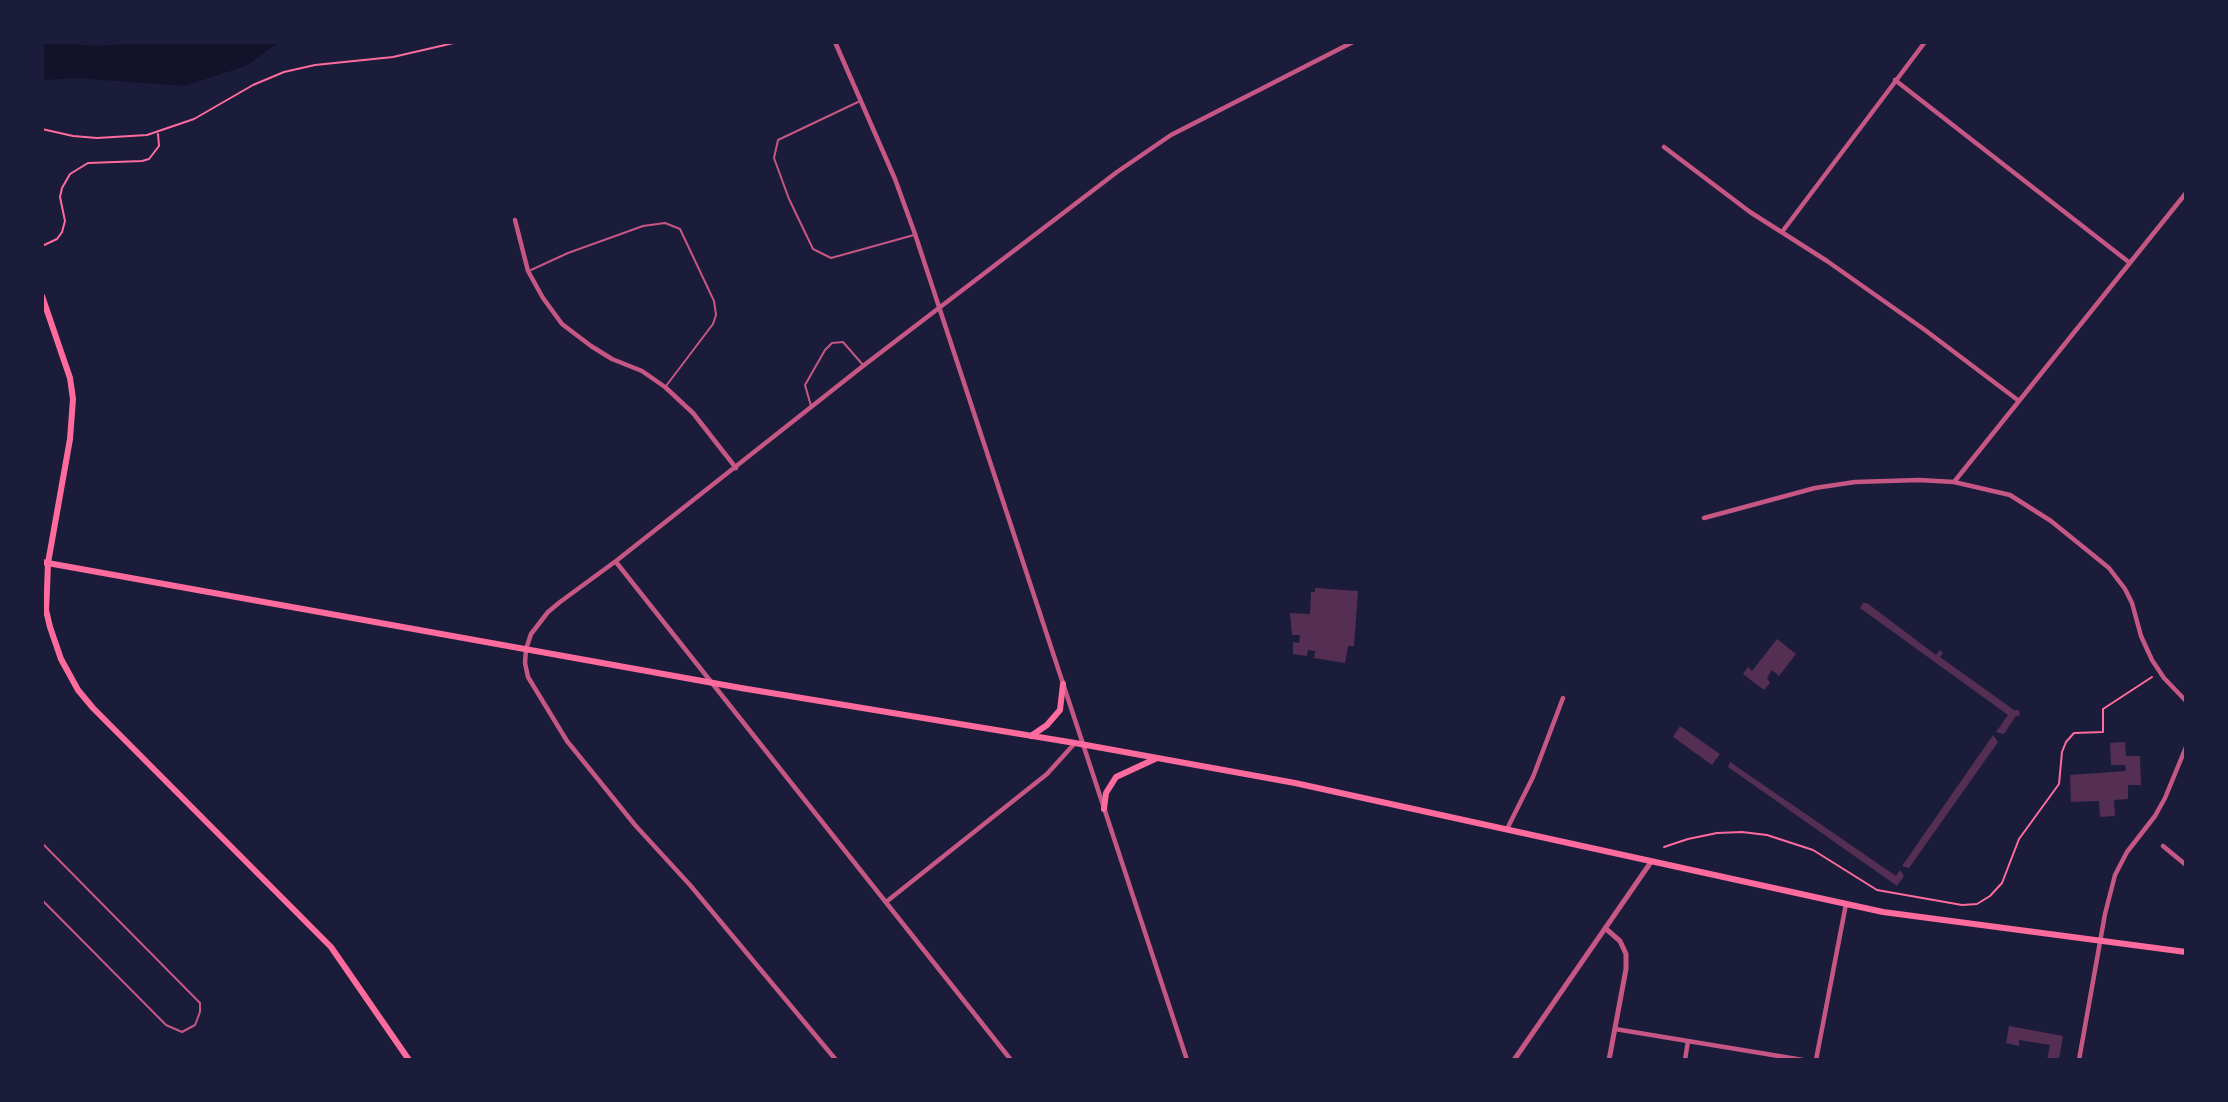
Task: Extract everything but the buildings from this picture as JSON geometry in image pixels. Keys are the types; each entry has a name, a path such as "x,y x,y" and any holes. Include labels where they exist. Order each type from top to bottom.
{"main road":[{"path":"42,296 70,379 73,399 70,439 45,563 46,610 61,659 78,690 93,708 326,941 409,1060"},
{"path":"45,563 1304,785 1651,862 1926,919 2186,952"},
{"path":"1031,736 1047,725 1060,710 1063,684"},
{"path":"1104,809 1106,793 1116,777 1157,758"}],"street":[{"path":"835,42 895,179 915,234 1187,1060"},
{"path":"836,1060 690,885 635,825 567,741 528,677 525,663 531,634 548,612 1087,194 1171,135 1353,42"},
{"path":"1782,232 1925,42"},
{"path":"1895,80 2130,263"},
{"path":"1664,147 1750,212 1925,330 2019,401"},
{"path":"1954,482 2186,193"},
{"path":"515,220 528,271 560,321 575,336 612,359 642,371 665,387 693,413 736,468"},
{"path":"1704,518 1804,491 1855,482 1954,482 2000,492 2023,502 2099,559 2125,589 2146,648 2157,668 2186,701"},
{"path":"616,561 1011,1060"},
{"path":"1506,830 1533,777 1563,698"},
{"path":"886,902 1047,775 1075,743"},
{"path":"2079,1060 2109,892 2127,852 2155,816 2165,798 2186,747"},
{"path":"2163,846 2186,865"},
{"path":"1514,1060 1651,862"},
{"path":"1816,1060 1846,904"},
{"path":"1605,928 1620,941 1626,954 1626,969 1609,1060"},
{"path":"1615,1029 1803,1060"},
{"path":"1685,1060 1688,1041"}],"lane":[{"path":"860,100 778,140 774,158 789,200 813,249 831,258 915,234"},
{"path":"528,271 568,253 643,226 665,223 680,229 714,301 716,315 713,324 665,387"},
{"path":"811,407 805,384 832,343 843,342 863,366"},
{"path":"42,843 200,1003 201,1012 195,1025 182,1032 166,1024 42,900"}],"path":[{"path":"42,129 97,138 122,138 158,132 205,114 253,85 284,72 314,65 393,58 458,42"},
{"path":"42,246 54,241 62,232 65,221 60,197 70,174 88,163 149,159 159,146 158,132"},
{"path":"1664,847 1717,833 1767,835 1813,850 1877,890 1962,905 1977,904 1990,896 2002,883 2023,831 2059,784 2066,742 2074,733 2103,732 2103,709 2152,677"}],"shaded area":[{"path":"42,42 97,46 161,42 279,42 246,66 184,86 76,78 42,80"}]}
